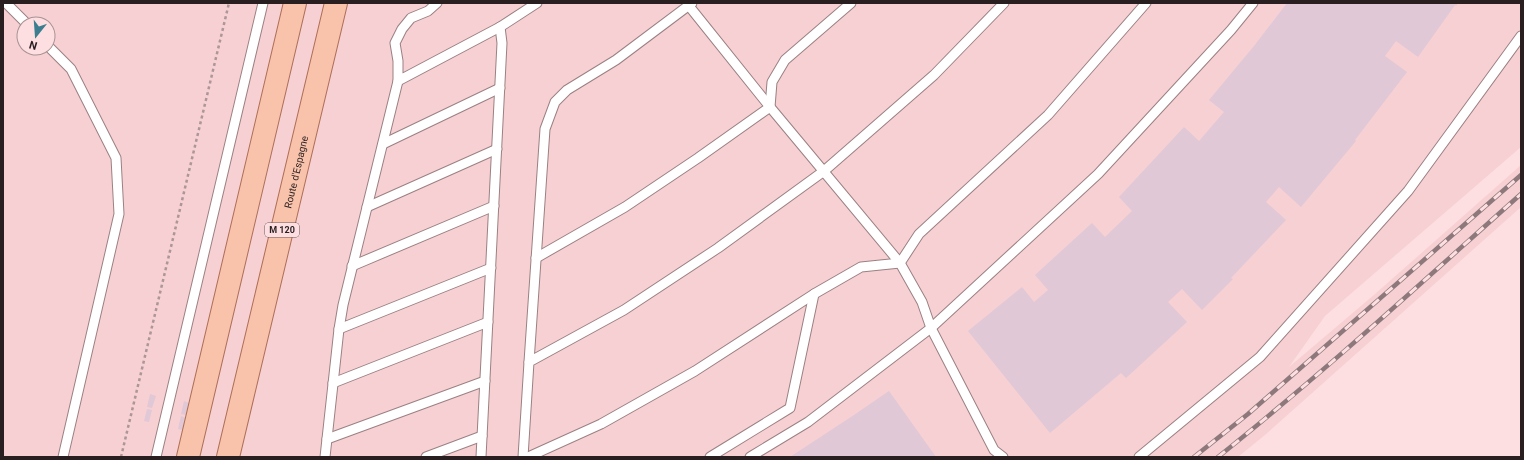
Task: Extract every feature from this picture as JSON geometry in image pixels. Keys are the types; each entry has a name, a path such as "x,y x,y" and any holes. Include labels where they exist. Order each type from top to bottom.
{"main road":[{"path":"188,457 295,3"},
{"name":"Route d'Espagne","path":"228,457 336,3"}],"lane":[{"path":"6,3 19,16"},
{"path":"156,457 263,3"},
{"path":"325,457 343,305 398,81 398,61 395,43 402,29 411,18 428,11 437,3"},
{"path":"398,81 500,27 537,3"},
{"path":"770,107 772,82 785,60 851,3"},
{"path":"529,362 624,310 718,248 824,171 934,75 1004,3"},
{"path":"900,263 918,234 1048,115 1146,3"},
{"path":"750,457 808,422 931,328 1098,174 1230,30 1252,3"},
{"path":"523,457 545,128 555,102 567,90 616,60 691,4 770,107 900,263 922,302 931,328 994,450 1003,457"},
{"path":"481,457 502,43 500,27"},
{"path":"1139,457 1260,357 1408,191 1521,36"},
{"path":"56,54 71,69 116,158 119,214 63,457"},
{"path":"383,144 500,88"},
{"path":"536,258 625,206 698,158 770,107"},
{"path":"367,207 497,149"},
{"path":"352,266 494,206"},
{"path":"528,457 601,424 695,371 814,294 861,268 900,263"},
{"path":"339,329 491,268"},
{"path":"710,457 790,408 814,294"},
{"path":"333,383 488,322"},
{"path":"327,438 485,380"},
{"path":"426,457 482,436"}],"path":[{"path":"121,457 229,3"}],"shaded area":[{"path":"3,3 1521,3 1521,147 1325,316 1289,367 1375,294 1521,165 1521,207 1265,435 1238,457 3,457"}],"building":[{"path":"1287,3 1458,3 1456,6 1455,5 1418,57 1396,41 1385,56 1407,72 1355,140 1356,141 1301,207 1279,187 1266,202 1286,220 1231,278 1233,279 1202,310 1182,289 1168,302 1187,322 1126,378 1121,373 1050,433 968,331 1022,287 1034,302 1048,290 1035,275 1092,223 1105,237 1132,211 1119,197 1184,127 1199,141 1224,112 1209,100 1254,46"},
{"path":"889,391 936,457 790,457 854,415"},
{"path":"150,394 156,396 152,408 147,407"},
{"path":"184,401 189,403 186,415 181,414"},
{"path":"147,409 152,410 149,422 144,421"},
{"path":"181,416 186,418 183,430 178,429"}],"railway":[{"path":"1194,457 1248,414 1521,175"},
{"path":"1218,457 1333,361 1521,194"}]}
